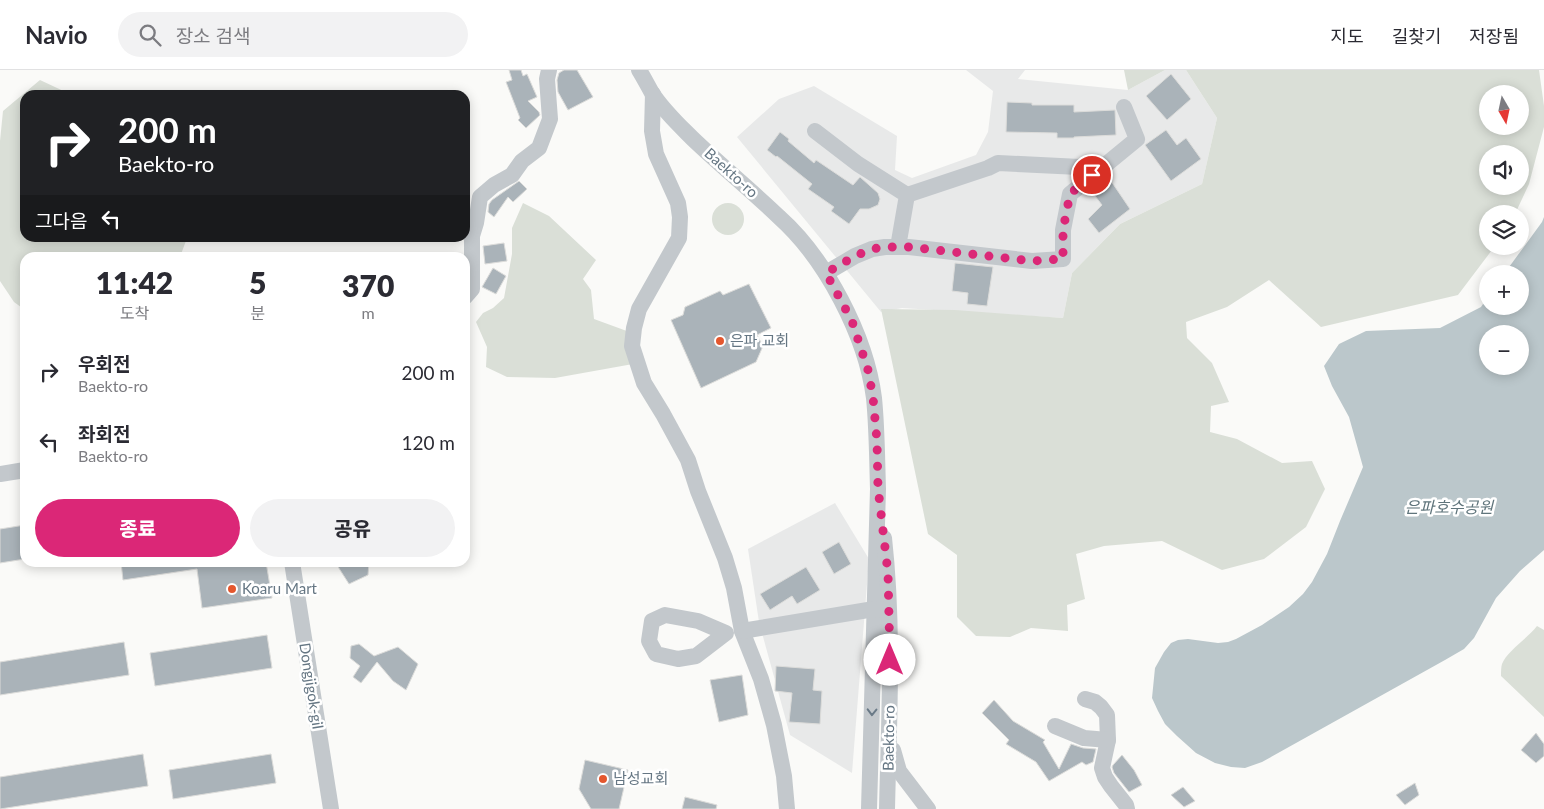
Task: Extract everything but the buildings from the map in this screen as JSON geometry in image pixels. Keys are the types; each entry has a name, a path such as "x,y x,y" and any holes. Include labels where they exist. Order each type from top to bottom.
{"street":[{"path":"470,291 472,289 472,236 480,197 494,185 512,175 522,160 539,148 550,119 547,78 549,70"},
{"name":"Baekto-ro","path":"639,70 653,94 678,124 705,151 782,218 799,238 826,273 852,321 868,370 876,428 882,610 889,726 887,809"},
{"path":"653,94 652,131 656,154 678,202 680,238 639,309 632,346 644,383 688,460 698,491 725,558 734,588 742,631 761,679 774,725 784,776 787,809"},
{"path":"826,273 839,264 872,249 885,247 1032,261 1063,259 1063,230 1070,194 1137,139 1124,106"},
{"path":"815,131 858,164 907,195"},
{"path":"907,195 998,163 1100,168"},
{"path":"898,247 907,195"},
{"path":"0,474 20,471"},
{"name":"Dongjigok-gil","path":"293,567 331,809"},
{"path":"742,631 882,610"},
{"name":"Baekto-ro","path":"869,809 882,610"},
{"path":"1085,700 1095,702 1107,715 1108,740 1102,768 1108,781 1127,809"},
{"path":"889,726 894,756 899,771 928,809"},
{"path":"1055,726 1084,738 1108,740"}],"shaded area":[{"path":"966,70 1025,70 1018,79 1128,90 1165,70 1186,70 1217,118 1202,184 1120,224 1072,273 1063,318 902,308 881,312 737,137 779,99 814,86 897,136 895,170 912,178 976,155 988,132 993,91"},
{"path":"1124,70 1165,70 1128,90"},
{"path":"1186,70 1539,70 1544,106 1544,127 1529,184 1529,145 1479,145 1479,195 1524,195 1519,205 1479,205 1479,255 1488,255 1458,295 1321,327 1269,280 1227,307 1186,322 1187,338 1212,363 1229,402 1211,406 1210,432 1237,439 1282,463 1312,461 1325,489 1306,527 1264,559 1222,570 1162,541 1104,546 1076,554 1085,599 1067,605 1068,631 1031,628 1010,637 976,636 957,617 957,555 928,534 881,309 955,310 1063,318 1072,273 1120,224 1202,184 1217,118"},
{"path":"40,80 61,90 28,90"},
{"path":"20,97 20,242 186,242 182,252 20,252 20,306 14,302 0,281 0,141 3,111"},
{"path":"523,203 549,216 596,260 583,279 591,290 594,319 635,334 633,364 555,378 507,377 486,367 487,347 476,322 483,313 493,308 504,298 512,254 512,228"},
{"path":"728,203 734,204 739,208 743,213 743,225 739,230 734,234 728,235 722,234 717,230 713,225 712,219 713,213 717,208 722,204"},
{"path":"835,503 869,559 852,773 790,735 759,622 748,549"},
{"path":"1537,626 1544,630 1544,717 1501,676 1502,665 1505,659"}],"water":[{"name":"은파호수공원","path":"1544,217 1544,550 1520,571 1496,598 1474,638 1464,649 1262,762 1245,768 1231,767 1215,763 1196,753 1165,724 1152,698 1155,668 1164,652 1171,643 1178,640 1188,639 1218,643 1236,639 1289,607 1303,594 1312,582 1327,554 1363,467 1349,417 1332,386 1324,366 1339,344 1366,331 1440,328 1479,308 1479,315 1529,315 1529,265 1511,265 1518,255 1529,255 1529,240"}],"place":[{"name":"은파 교회","path":"720,341"},
{"name":"Koaru Mart","path":"232,589"},
{"name":"남성교회","path":"603,779"}],"route":[{"path":"890,660 888,573 880,512 873,397 868,370 852,321 826,273 855,256 872,249 885,247 909,247 1032,261 1063,259 1063,230 1070,194 1092,175"}]}
